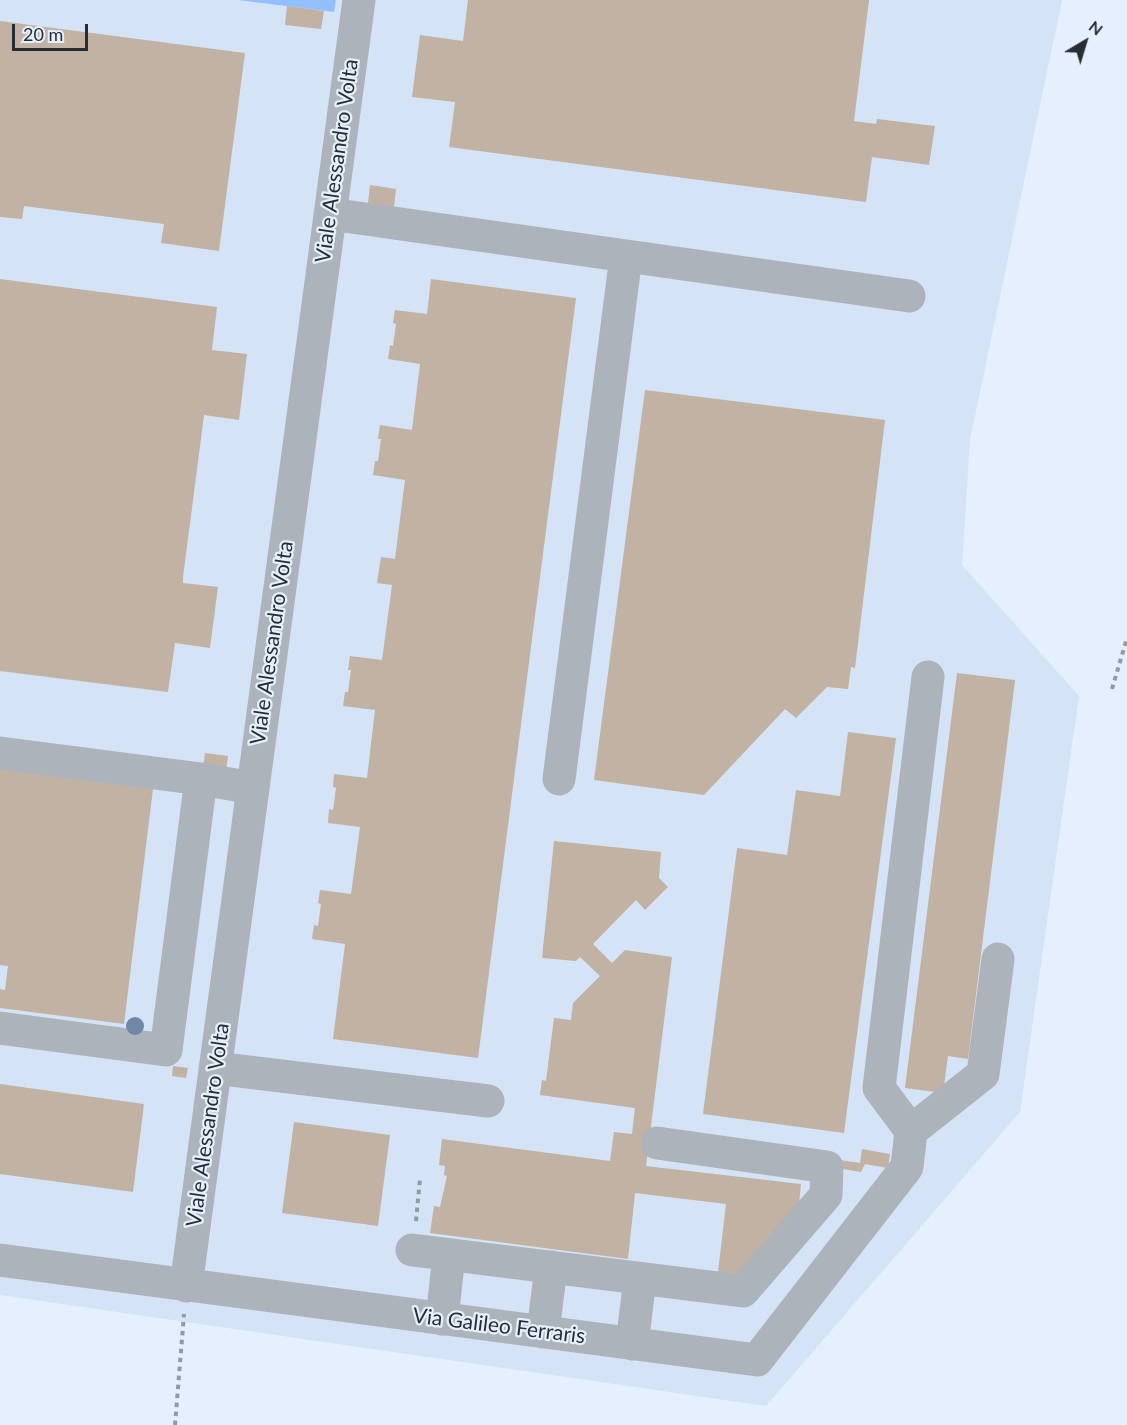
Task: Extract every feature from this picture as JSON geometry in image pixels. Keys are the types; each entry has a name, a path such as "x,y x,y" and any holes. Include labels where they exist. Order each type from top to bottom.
{"street":[{"name":"Viale Alessandro Volta","path":"186,1286 358,0"},
{"path":"330,214 909,296"},
{"path":"559,779 626,256"},
{"path":"928,678 879,1088 911,1131 983,1074 998,959"},
{"path":"0,753 253,788"},
{"path":"0,1028 166,1050 201,779"},
{"path":"168,1035 217,1056 488,1101"},
{"name":"Via Galileo Ferraris","path":"0,1260 757,1360 907,1167 911,1131"},
{"path":"412,1250 743,1291 826,1195 827,1167 657,1143"},
{"path":"442,1319 449,1255"},
{"path":"543,1332 551,1267"},
{"path":"632,1344 640,1279"}],"path":[{"path":"1112,689 1127,638"},
{"path":"175,1425 186,1286"}],"shaded area":[{"path":"0,0 1062,0 970,440 962,565 1079,696 1020,1112 766,1406 0,1295"},
{"path":"238,0 336,0 334,12"}],"building":[{"path":"468,0 869,0 854,121 876,124 877,119 935,126 929,165 872,157 866,202 449,147 455,102 412,97 420,35 463,41"},
{"path":"287,6 324,11 321,29 285,25"},
{"path":"0,21 245,53 219,251 161,243 164,224 24,206 22,219 0,217"},
{"path":"370,185 396,189 394,207 368,203"},
{"path":"0,279 217,307 212,350 247,354 239,420 204,415 183,577 183,583 218,587 210,648 175,643 168,692 0,671"},
{"path":"431,279 576,298 478,1058 333,1039 345,944 312,939 314,925 318,926 320,890 351,894 360,827 328,823 329,809 333,810 336,788 333,787 334,774 367,778 375,710 343,706 345,692 348,692 350,656 382,660 392,585 377,583 381,557 395,559 405,480 373,475 375,461 378,461 380,425 412,430 420,364 388,359 390,345 393,346 395,310 427,314"},
{"path":"645,390 885,420 855,668 851,667 848,689 827,687 796,718 785,709 704,795 594,780"},
{"path":"957,673 1015,680 968,1059 948,1056 943,1093 905,1088"},
{"path":"848,732 896,738 844,1133 703,1114 737,848 787,855 796,790 840,796"},
{"path":"205,753 228,756 226,770 203,767"},
{"path":"0,769 153,789 124,1024 0,1008 0,989 5,990 8,966 0,965"},
{"path":"554,841 661,852 659,878 668,887 645,910 636,900 593,944 612,963 625,950 672,957 646,1166 801,1184 798,1215 744,1275 718,1272 726,1204 635,1193 628,1259 430,1233 434,1206 440,1207 447,1176 444,1175 445,1166 439,1165 442,1139 610,1161 614,1132 632,1134 635,1108 540,1095 542,1080 546,1081 554,1018 571,1020 573,1003 600,976 580,957 576,961 542,958"},
{"path":"173,1066 188,1068 186,1078 172,1076"},
{"path":"0,1084 144,1104 133,1192 0,1174"},
{"path":"294,1122 390,1135 378,1226 282,1213"},
{"path":"862,1149 890,1154 888,1168 865,1164 861,1172 837,1168 839,1160 860,1163"}]}
